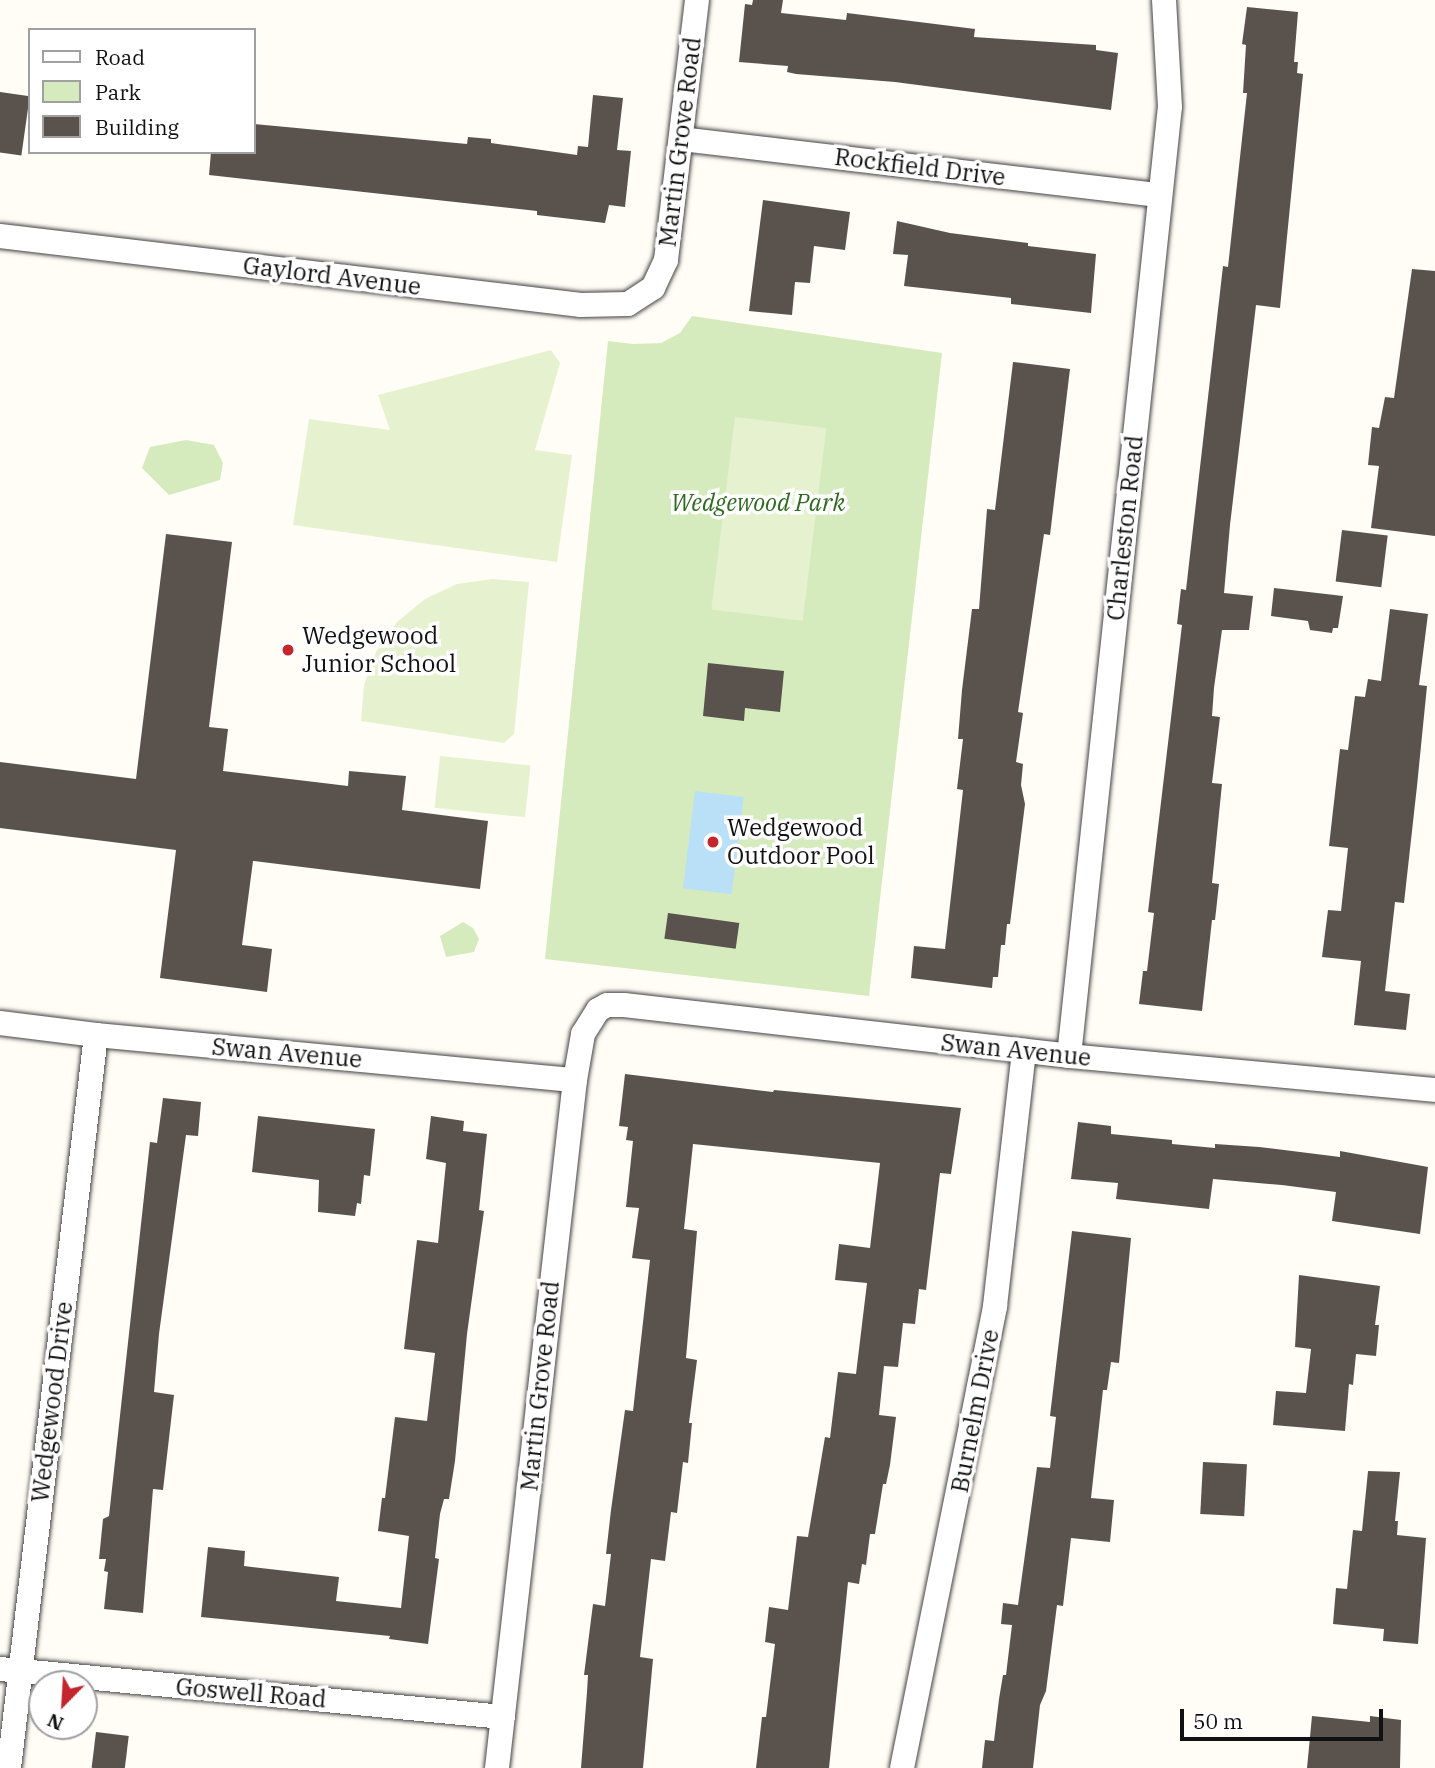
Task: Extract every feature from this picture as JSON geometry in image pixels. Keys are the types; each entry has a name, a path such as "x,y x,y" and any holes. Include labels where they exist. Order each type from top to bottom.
{"street":[{"name":"Martin Grove Road","path":"657,282 666,260 697,0"},
{"name":"Charleston Road","path":"1069,1056 1170,107 1164,0"},
{"name":"Rockfield Drive","path":"681,139 1160,195"},
{"name":"Gaylord Avenue","path":"0,236 581,305 628,304 641,297 657,282"},
{"name":"Swan Avenue","path":"598,1010 607,1005 624,1005 1069,1056 1435,1090"},
{"name":"Martin Grove Road","path":"497,1768 575,1080 583,1034 598,1010"},
{"name":"Swan Avenue","path":"0,1023 96,1035 575,1080"},
{"name":"Wedgewood Drive","path":"9,1768 10,1670 96,1035"},
{"name":"Burnelm Drive","path":"902,1768 995,1306 1024,1051"},
{"name":"Goswell Road","path":"10,1670 503,1717"}],"green space":[{"name":"Wedgewood Park","path":"692,316 942,353 869,996 545,959 608,341 661,343 680,333"},
{"path":"551,350 560,363 535,450 572,455 557,562 293,525 309,419 390,430 378,395"},
{"path":"735,417 826,428 803,621 711,610"},
{"path":"186,440 214,445 223,463 220,480 169,495 142,468 150,447"},
{"path":"493,579 529,582 514,734 504,743 361,721 364,685 376,652 397,622 425,599 457,584"},
{"path":"440,756 531,766 525,817 435,808"},
{"path":"463,922 473,928 479,939 474,952 446,957 440,936"}],"water":[{"name":"Wedgewood Outdoor Pool","path":"695,791 744,797 732,894 683,888"}],"building":[{"path":"753,0 783,0 781,13 846,20 847,13 975,29 974,37 1096,45 1096,50 1118,53 1111,110 895,82 796,74 787,72 788,66 739,62 745,4 752,5"},
{"path":"1247,7 1298,12 1294,62 1298,62 1297,73 1303,74 1280,308 1256,305 1230,525 1224,593 1253,596 1249,630 1222,630 1214,688 1212,716 1220,717 1212,783 1222,784 1212,883 1219,884 1215,920 1212,920 1202,1011 1139,1004 1143,971 1147,971 1154,913 1148,912 1182,625 1177,624 1181,589 1186,590 1223,266 1228,267 1247,93 1243,93 1246,45 1242,44"},
{"path":"0,92 28,96 21,156 0,153"},
{"path":"593,95 623,98 617,150 631,151 625,207 609,205 605,223 537,215 537,211 209,175 211,154 256,154 256,124 467,144 468,137 491,139 491,143 577,155 578,146 588,147"},
{"path":"763,200 850,212 845,250 814,246 810,283 795,282 792,315 749,311"},
{"path":"897,221 950,233 1028,243 1028,246 1096,254 1091,313 1011,304 1011,298 904,286 908,255 893,254"},
{"path":"1412,269 1435,271 1435,536 1371,528 1379,466 1368,465 1372,427 1379,428 1385,397 1394,398"},
{"path":"1013,362 1070,369 1050,535 1044,534 1018,712 1023,713 1016,762 1023,764 1021,785 1025,804 1010,924 1007,924 1005,945 1001,945 998,977 993,977 992,988 911,978 914,946 945,949 963,790 957,789 963,739 958,739 962,690 972,609 979,609 987,509 995,510"},
{"path":"1342,530 1388,536 1381,587 1336,582"},
{"path":"166,534 232,542 209,727 228,729 223,771 348,786 349,771 406,776 402,810 488,821 480,889 253,861 242,945 272,949 267,992 160,978 176,850 0,828 0,762 136,779"},
{"path":"1274,588 1343,596 1338,628 1333,628 1332,633 1310,630 1308,621 1271,616"},
{"path":"1390,609 1428,614 1419,685 1427,686 1404,903 1395,902 1385,991 1410,994 1406,1030 1354,1025 1361,961 1322,957 1328,910 1341,911 1348,848 1329,846 1340,749 1348,750 1355,696 1365,697 1368,679 1381,681"},
{"path":"708,663 784,671 780,712 745,708 744,721 703,716"},
{"path":"668,913 739,923 736,949 664,939"},
{"path":"625,1074 773,1092 961,1108 951,1174 940,1173 926,1290 919,1289 915,1324 903,1323 898,1367 884,1366 879,1415 896,1417 890,1465 886,1484 883,1484 875,1534 870,1534 866,1565 862,1564 859,1584 848,1582 829,1768 756,1768 762,1717 766,1717 775,1644 765,1642 769,1607 788,1610 797,1536 808,1537 825,1437 830,1438 838,1372 856,1374 867,1283 835,1280 839,1244 870,1248 880,1163 693,1144 684,1229 697,1231 686,1358 697,1360 689,1423 692,1423 688,1463 683,1462 677,1513 671,1512 665,1561 651,1559 640,1657 653,1659 643,1768 581,1768 588,1675 584,1675 593,1604 605,1606 611,1554 606,1554 611,1510 625,1410 633,1411 650,1260 632,1258 639,1208 626,1207 633,1141 626,1140 628,1127 619,1126"},
{"path":"163,1098 201,1102 198,1136 186,1135 159,1334 154,1392 174,1395 163,1490 153,1489 143,1613 104,1609 108,1572 104,1571 106,1559 99,1559 103,1519 109,1516 150,1142 157,1143"},
{"path":"258,1116 375,1129 370,1176 364,1175 361,1204 357,1203 355,1216 318,1212 319,1180 252,1172"},
{"path":"431,1116 464,1121 463,1131 487,1134 479,1210 484,1211 467,1334 455,1461 449,1499 444,1499 440,1514 435,1558 439,1559 428,1644 389,1639 390,1636 201,1617 208,1547 245,1551 244,1566 339,1577 336,1601 401,1608 409,1536 378,1531 395,1417 427,1421 435,1353 404,1349 417,1240 438,1243 446,1163 426,1159"},
{"path":"1078,1122 1111,1126 1111,1134 1172,1140 1172,1144 1215,1148 1215,1144 1259,1147 1340,1157 1340,1151 1428,1167 1420,1234 1332,1221 1336,1192 1282,1185 1213,1179 1209,1209 1116,1199 1118,1183 1071,1179"},
{"path":"1072,1231 1131,1238 1119,1363 1111,1362 1107,1390 1103,1390 1091,1498 1114,1500 1110,1542 1071,1538 1063,1606 1057,1605 1046,1691 1040,1705 1033,1768 982,1768 985,1740 994,1741 1003,1675 1006,1675 1012,1625 1001,1624 1003,1603 1018,1605 1037,1467 1050,1468 1056,1417 1050,1416"},
{"path":"1299,1275 1380,1286 1375,1325 1379,1325 1376,1356 1356,1354 1353,1385 1349,1384 1345,1431 1273,1425 1276,1391 1306,1393 1311,1349 1295,1347"},
{"path":"1203,1462 1247,1464 1244,1516 1200,1514"},
{"path":"1368,1471 1400,1472 1395,1521 1398,1521 1397,1535 1426,1538 1418,1644 1383,1641 1384,1629 1333,1624 1336,1588 1347,1589 1353,1530 1362,1531"},
{"path":"1312,1716 1370,1722 1370,1716 1401,1720 1400,1768 1307,1768"},
{"path":"98,1732 129,1736 125,1768 92,1768"}],"place":[{"name":"Wedgewood Junior School","path":"288,650"},
{"name":"Wedgewood Outdoor Pool","path":"713,842"}]}
